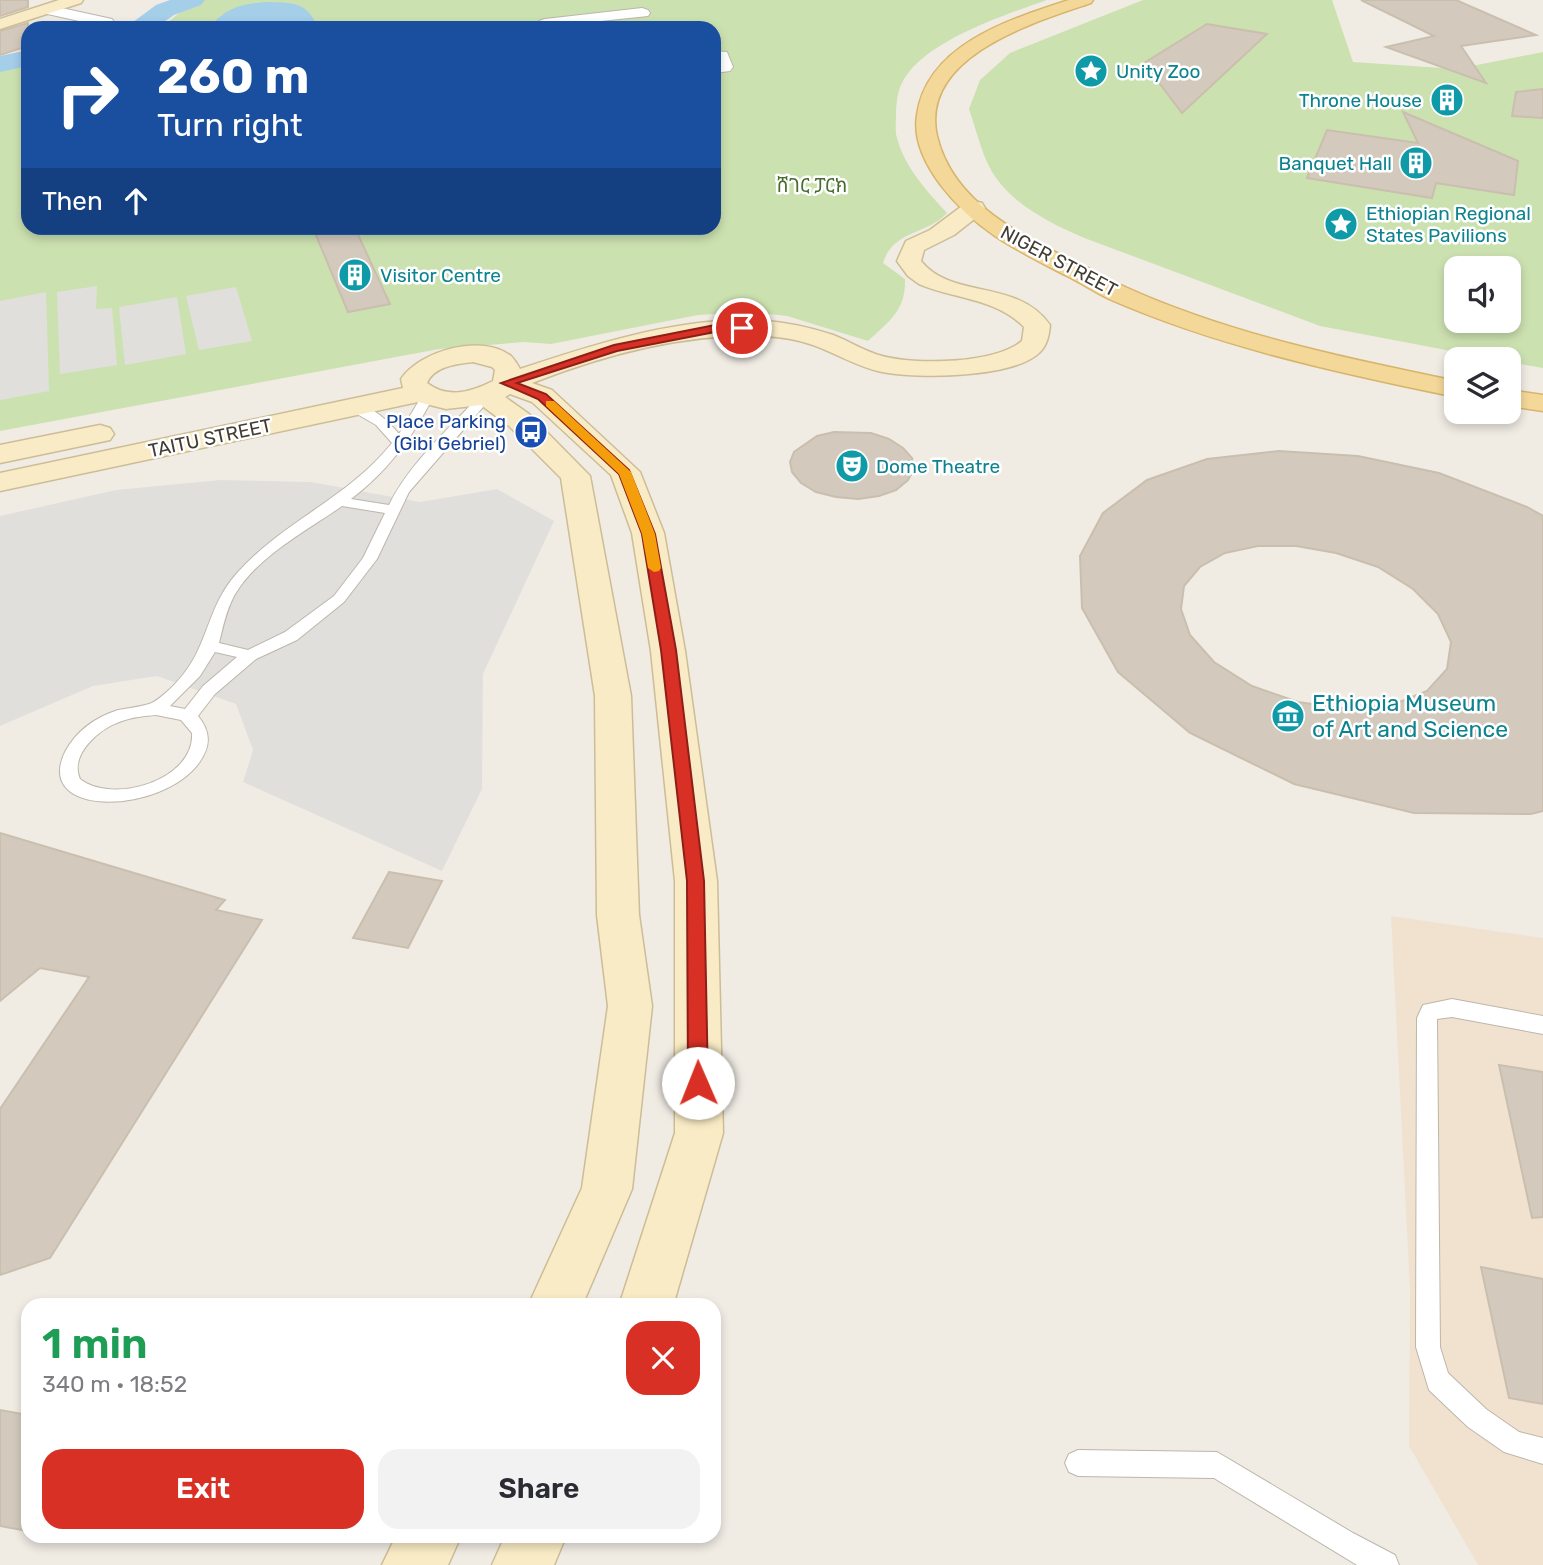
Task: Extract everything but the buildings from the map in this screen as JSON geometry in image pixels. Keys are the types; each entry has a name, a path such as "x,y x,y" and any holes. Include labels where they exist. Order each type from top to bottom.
{"main road":[{"path":"0,24 75,0"},
{"name":"NIGER STREET","path":"1085,0 1030,19 984,41 966,52 935,85 925,108 926,144 938,169 974,208 1004,234 1123,296 1241,337 1444,386"},
{"path":"935,239 956,225 974,208"},
{"path":"559,1298 607,1189 630,1006 618,915 613,696 575,476 519,420 494,379 471,354 434,361 422,387 455,401 494,379 614,348 715,328 793,332 832,343 883,364 907,367 953,368 1006,358 1029,348 1037,338 1037,326 1014,305 925,279 914,270 909,261 914,246 935,239 1004,234"},
{"path":"494,379 542,397 625,472 648,534 668,650 696,881 699,1133 648,1298"},
{"name":"TAITU STREET","path":"0,482 356,408 422,387"},
{"name":"TAITU STREET","path":"0,454 422,387"},
{"path":"1521,400 1543,403"},
{"path":"413,1565 427,1543"},
{"path":"523,1565 533,1543"}],"street":[{"path":"47,10 101,21"},
{"path":"571,21 642,13 633,21"}],"lane":[{"path":"188,717 209,690 250,655 291,636 339,599 370,559 392,510 423,465 494,379"},
{"path":"156,709 183,687 210,646 216,618 231,589 274,545 340,501 399,444 418,416 422,387"},
{"path":"356,408 376,416 388,427 399,444"},
{"path":"340,501 392,510"},
{"path":"210,646 250,655"},
{"path":"156,709 188,717 195,722 201,735 198,750 187,767 170,781 148,791 124,796 101,796 76,786 69,773 69,758 87,734 105,722 126,713 156,709"},
{"path":"1543,1025 1452,1008 1430,1011 1427,1018 1428,1347 1438,1381 1477,1418 1513,1443 1543,1451"},
{"path":"1079,1463 1217,1465 1343,1543 1385,1565"}],"shaded area":[{"path":"97,286 96,309 112,308 117,365 60,374 57,292"},
{"path":"236,287 252,341 199,350 186,296"},
{"path":"46,292 49,391 0,400 0,301"},
{"path":"177,297 186,354 125,365 119,307"},
{"path":"220,480 311,482 420,502 497,489 554,521 483,674 482,789 442,871 243,782 253,750 236,704 157,676 93,686 0,726 0,516 116,490"},
{"path":"1391,916 1543,938 1543,1565 1478,1565 1409,1446 1410,1290"}],"green space":[{"name":"ሸገር ፓርክ","path":"201,0 1047,0 987,22 944,43 911,70 901,85 897,100 896,136 905,159 917,178 947,213 930,225 902,238 888,252 883,263 905,279 903,299 895,314 868,341 787,316 750,312 698,315 551,344 524,342 439,349 0,431 0,69 21,64 21,235 721,235 721,21 169,21"},
{"path":"1143,0 1332,0 1353,62 1457,69 1543,52 1543,368 1521,364 1521,347 1444,347 1444,350 1320,326 1060,227 1021,203 999,182 991,170 969,109 980,80 1010,53"}],"water":[{"path":"268,2 299,6 315,21 216,21 228,11"}],"waterway":[{"path":"148,21 165,10 193,0"},
{"path":"0,64 21,60"}],"slow traffic":[{"path":"550,404 625,472 648,534 654,568"}],"place":[{"name":"Unity Zoo","path":"1091,71"},
{"name":"Throne House","path":"1447,100"},
{"name":"Banquet Hall","path":"1416,163"},
{"name":"Ethiopian Regional States Pavilions","path":"1341,224"},
{"name":"Visitor Centre","path":"355,275"},
{"name":"Place Parking (Gibi Gebriel)","path":"531,432"},
{"name":"Dome Theatre","path":"852,466"},
{"name":"Ethiopia Museum of Art and Science","path":"1288,716"}],"route":[{"path":"698,1083 696,881 668,650 648,534 625,472 542,397 506,383 614,348 715,328 742,328"}]}
